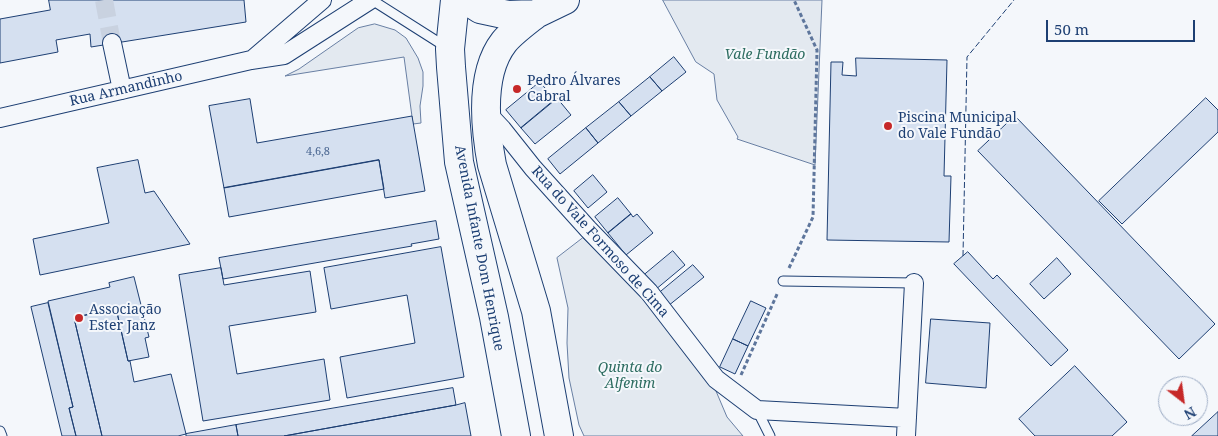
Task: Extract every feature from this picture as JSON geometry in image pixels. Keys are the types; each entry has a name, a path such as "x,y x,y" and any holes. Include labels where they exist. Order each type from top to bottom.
{"highway":[{"name":"Avenida Infante Dom Henrique","path":"456,0 450,49 459,162 494,317 516,436"},
{"path":"466,0 480,8 508,15 536,14 565,0"},
{"name":"Avenida Infante Dom Henrique","path":"536,14 504,41 494,59 486,92 487,113 492,165 536,310 559,436"}],"street":[{"name":"Rua Armandinho","path":"0,118 251,60 284,55 371,0"},
{"name":"Rua Armandinho","path":"251,60 318,1"},
{"path":"112,43 122,90"},
{"name":"Rua do Vale Formoso de Cima","path":"487,113 533,168 648,292 716,379 757,410"},
{"path":"906,436 914,283"},
{"path":"757,410 907,418"}],"lane":[{"path":"371,0 450,49"},
{"path":"783,281 914,283"},
{"path":"757,410 770,436"},
{"path":"0,431 2,436"}],"path":[{"path":"733,392 813,217 817,50 794,0"}],"green space":[{"name":"Vale Fundão","path":"663,0 822,0 815,165 737,139 738,137 717,100 714,74 696,62"},
{"path":"375,24 395,30 406,38 418,58 423,72 420,106 421,123 413,124 404,57 285,76 299,69 358,28"},
{"name":"Quinta do Alfenim","path":"583,238 605,258 655,312 713,384 727,417 743,436 584,436 579,425 569,378 568,308 557,258"}],"building":[{"path":"49,0 244,0 246,22 91,47 90,34 56,40 58,52 0,63 0,19 50,10"},
{"path":"674,57 686,72 662,91 650,77"},
{"name":"Piscina Municipal do Vale Fundão","path":"856,58 947,60 944,176 951,176 949,242 827,240 831,62 843,62 842,75 856,76"},
{"path":"650,77 662,91 631,116 619,102"},
{"path":"540,82 555,100 521,128 506,110"},
{"path":"557,98 571,115 535,144 521,128"},
{"path":"1206,98 1218,110 1218,132 1122,224 1099,201"},
{"path":"250,99 257,143 412,116 425,191 385,198 379,160 224,188 209,106"},
{"path":"619,102 631,116 598,143 586,128"},
{"path":"1015,116 1215,324 1179,359 978,151"},
{"path":"586,128 598,143 560,174 548,159"},
{"path":"138,160 145,193 154,191 190,244 40,275 33,239 109,223 97,168"},
{"path":"379,160 384,189 229,217 224,188"},
{"path":"593,175 607,192 588,208 574,191"},
{"path":"618,198 631,214 608,233 595,217"},
{"path":"631,214 633,217 637,214 653,233 626,255 608,233"},
{"path":"436,221 439,239 411,244 412,246 223,279 219,258"},
{"path":"441,247 464,377 347,398 340,357 415,343 407,295 331,309 324,268"},
{"path":"673,251 685,265 655,290 643,276"},
{"path":"968,252 993,279 997,275 1068,350 1051,366 954,264"},
{"path":"1057,258 1071,274 1044,299 1030,284"},
{"path":"693,265 704,277 668,306 658,294"},
{"path":"221,268 224,285 310,271 316,312 229,326 237,374 324,359 330,400 203,421 179,275"},
{"path":"134,277 149,337 145,338 149,357 128,361 116,308 74,318 102,436 76,436 69,408 73,407 48,301 110,287 109,283"},
{"path":"751,301 766,308 748,346 733,339"},
{"path":"48,303 73,407 69,408 76,436 62,436 31,307"},
{"path":"116,308 134,382 171,374 186,434 178,436 102,436 74,318"},
{"path":"931,319 990,323 986,388 926,383"},
{"path":"733,339 748,346 735,374 720,367"},
{"path":"1075,366 1127,422 1112,436 1035,436 1019,419"},
{"path":"453,388 456,405 284,436 238,436 236,425"},
{"path":"465,403 471,436 284,436 456,405"},
{"path":"1218,412 1218,436 1192,436 1203,426 1208,426 1208,421"},
{"path":"236,425 238,436 186,436 186,434"}],"tunnel":[{"path":"104,0 112,43"}],"fence":[{"path":"963,256 967,57 1014,0"}],"place":[{"name":"Pedro Álvares Cabral","path":"517,89"},
{"name":"Piscina Municipal do Vale Fundão","path":"888,126"},
{"name":"Associação Ester Janz","path":"79,318"}]}
